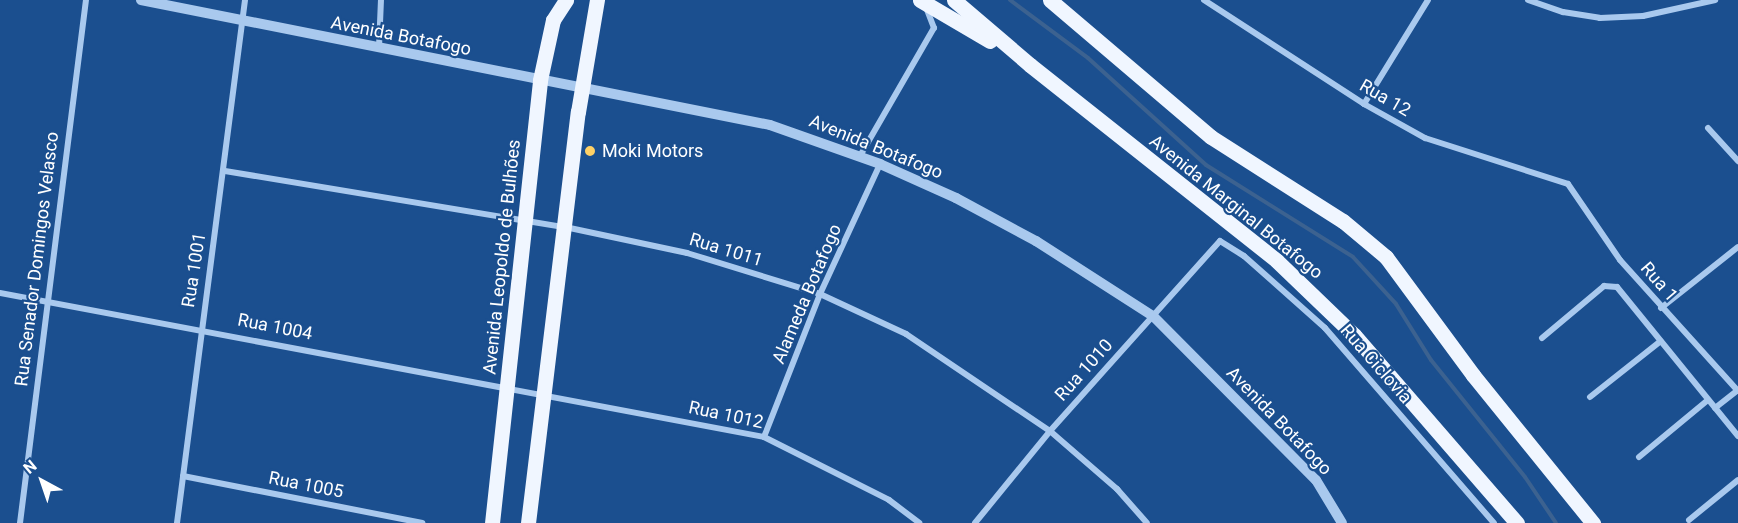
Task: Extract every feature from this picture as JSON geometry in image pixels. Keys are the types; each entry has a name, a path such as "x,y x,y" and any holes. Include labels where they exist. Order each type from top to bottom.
{"main road":[{"name":"Avenida Leopoldo de Bulhões","path":"492,523 509,387 540,80 554,20 566,0"},
{"path":"528,523 581,87 597,0"},
{"path":"920,0 1030,65"},
{"name":"Avenida Marginal Botafogo","path":"954,0 1030,65 1276,261 1354,334 1517,523"},
{"path":"1050,0 1211,137 1343,221 1386,257 1473,375 1593,523"}],"street":[{"name":"Rua Senador Domingos Velasco","path":"20,523 45,303 86,0"},
{"name":"Avenida Botafogo","path":"141,0 240,22 770,125 879,164 956,198 1036,241 1153,316 1316,480 1342,523"},
{"name":"Rua 1001","path":"177,523 200,328 225,171 240,22 245,0"},
{"path":"379,48 381,0"},
{"path":"860,156 934,28 920,0"},
{"name":"Rua 12","path":"1204,0 1364,104 1425,138 1568,184"},
{"path":"1364,104 1428,0"},
{"path":"1528,0 1563,12 1600,18 1644,16 1715,0"},
{"path":"1708,128 1738,161"},
{"name":"Alameda Botafogo","path":"764,437 820,294 879,164"},
{"name":"Rua 1011","path":"225,171 565,227 687,253 820,294 906,333 1050,431 1117,489 1147,523"},
{"name":"Rua 1","path":"1568,184 1620,260 1661,308 1738,390"},
{"name":"Rua 1010","path":"975,523 1050,431 1220,241"},
{"name":"Rua Ciclovia","path":"1220,241 1244,256 1325,328 1494,523"},
{"path":"1661,308 1738,247"},
{"path":"1542,338 1611,284 1661,341 1738,436"},
{"name":"Rua 1004","path":"0,293 45,303 200,328 544,395"},
{"path":"1590,397 1661,341"},
{"path":"1715,408 1738,390"},
{"name":"Rua 1012","path":"544,395 764,437 889,500 919,523"},
{"path":"1639,457 1708,400"},
{"name":"Rua 1005","path":"183,476 422,523"},
{"path":"1689,520 1738,480"}],"waterway":[{"path":"1010,0 1088,58 1206,165 1353,257 1396,304 1431,360 1525,477 1556,523"}],"place":[{"name":"Moki Motors","path":"590,151"}]}
